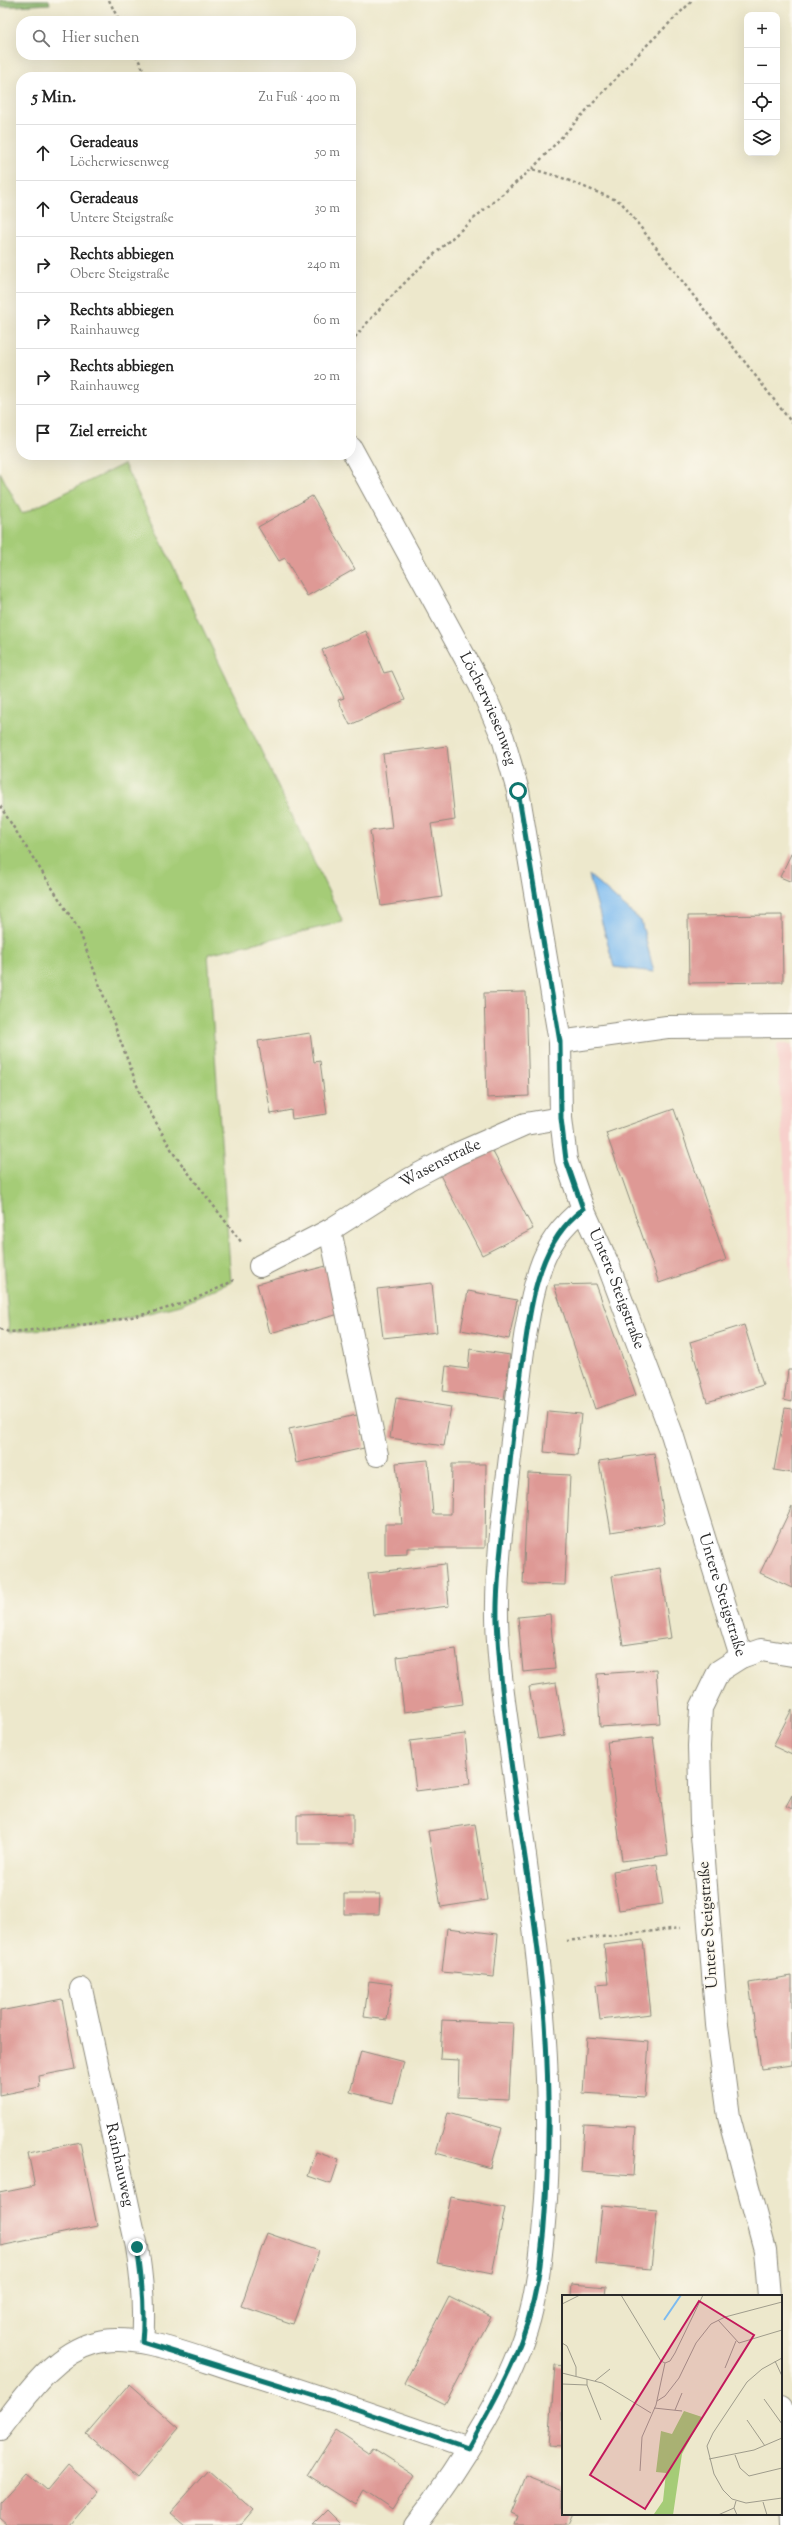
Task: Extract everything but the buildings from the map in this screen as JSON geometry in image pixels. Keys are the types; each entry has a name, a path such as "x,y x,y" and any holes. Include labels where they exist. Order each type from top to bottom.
{"street":[{"name":"Löcherwiesenweg","path":"356,457 476,678 503,738 519,799 560,1042"},
{"path":"560,1042 667,1027 792,1026"},
{"name":"Untere Steigstraße","path":"560,1042 561,1118 566,1160 583,1209 607,1262 672,1434 740,1657 720,1671 702,1708 699,1746 701,1823 717,2025 729,2117 765,2250 770,2295"},
{"name":"Wasenstraße","path":"260,1266 330,1230 410,1179 457,1154 525,1124 561,1118"},
{"path":"415,2525 468,2448 518,2353 532,2311 540,2268 548,2168 549,2115 547,2060 537,1945 503,1695 497,1619 498,1584 518,1390 540,1269 554,1238 567,1221 583,1209"},
{"path":"330,1230 377,1455"},
{"path":"740,1657 761,1650 792,1655"},
{"name":"Rainhauweg","path":"81,1989 137,2247 143,2282 144,2315 142,2342"},
{"path":"0,2429 44,2375 68,2355 95,2342 123,2340 142,2342 328,2399 468,2448"},
{"path":"782,2417 789,2485 791,2525"}],"path":[{"path":"109,0 117,16"},
{"path":"356,336 376,310 449,239 532,169 646,46 693,0"},
{"path":"138,60 144,72"},
{"path":"532,169 560,177 621,202 792,423"},
{"path":"0,806 79,930 144,1102 174,1154 260,1266 181,1306 104,1324 9,1332 0,1330"},
{"path":"537,1945 708,1925"}],"shaded area":[{"path":"777,1044 792,1044 792,1295"}],"green space":[{"path":"0,0 49,0 50,4 0,7"},
{"path":"124,464 343,922 208,954 231,1282 181,1305 104,1324 9,1332 0,1204 0,472 22,514"}],"water":[{"path":"589,875 641,921 654,972 614,967"}],"route":[{"path":"137,2247 143,2282 144,2315 142,2342 335,2402 468,2448 498,2394 518,2353 532,2311 540,2268 548,2168 548,2066 537,1945 503,1695 497,1619 498,1584 508,1474 518,1390 531,1310 540,1269 554,1238 567,1221 583,1209 566,1160 561,1118 560,1042 539,909 518,791"}]}
